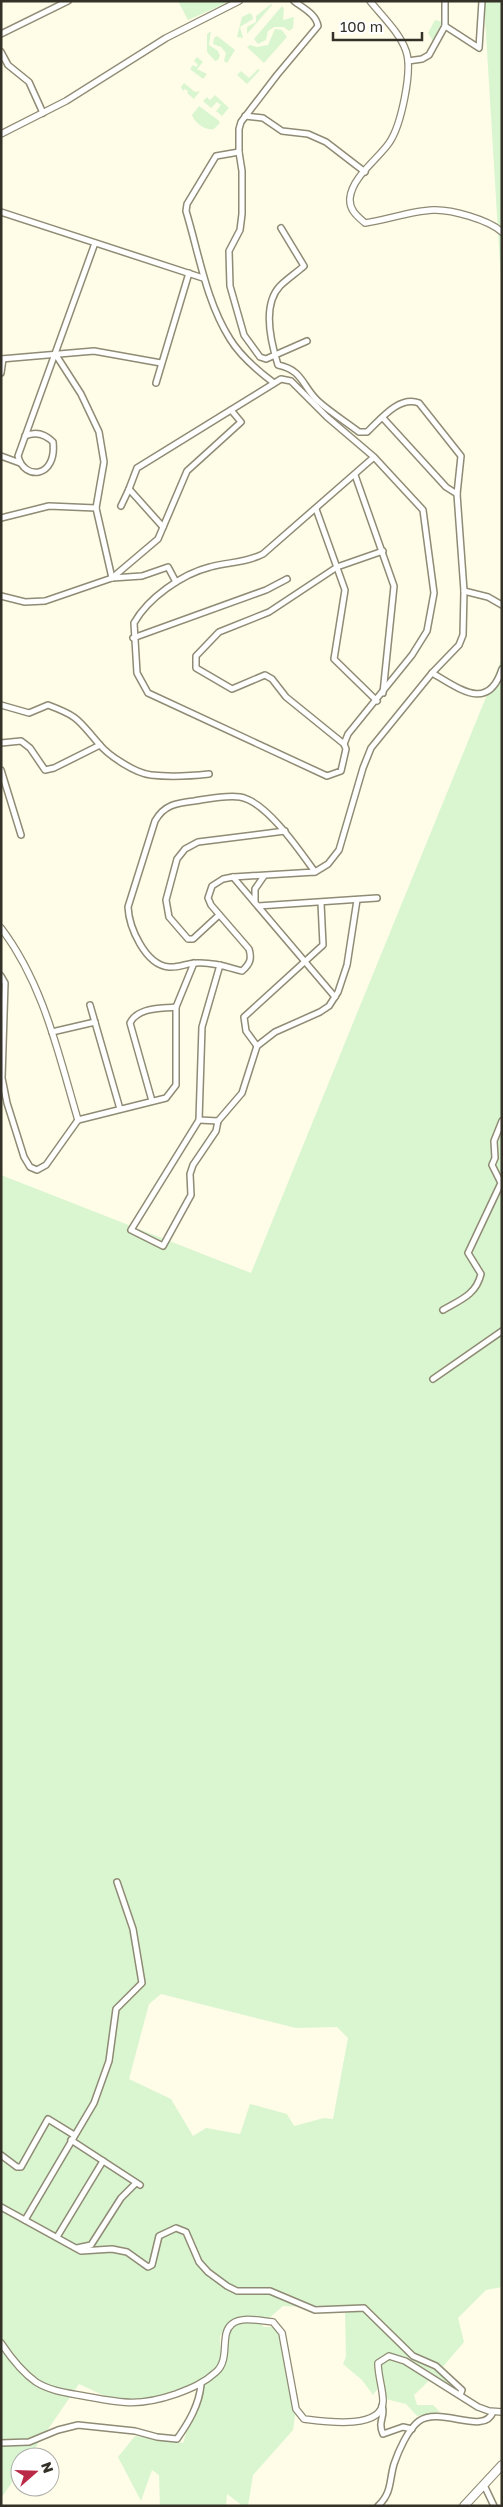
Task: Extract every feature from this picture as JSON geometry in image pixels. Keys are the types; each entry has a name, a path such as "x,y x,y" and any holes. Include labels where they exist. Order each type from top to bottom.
{"highway":[{"path":"464,2506 502,2465"}],"street":[{"path":"1,34 68,1"},
{"path":"1,134 66,101 166,38 239,1"},
{"path":"294,1 317,20 318,26 277,74 245,116 239,129 242,214 240,230 229,251 230,286 244,335 260,357 266,358 275,355 307,341"},
{"path":"370,1 403,44 408,61 398,126 390,142 352,190 350,198 353,212 365,223 434,210 470,216 497,227 502,232"},
{"path":"408,61 429,56 445,26 445,1"},
{"path":"445,26 479,48 482,1"},
{"path":"1,52 8,65 29,82 43,113"},
{"path":"245,116 263,118 282,131 308,134 326,142 365,172"},
{"path":"239,152 216,156 187,204 186,211 203,278 230,340 257,370 274,383"},
{"path":"1,212 203,278"},
{"path":"281,228 304,266 279,287 269,310 278,365 292,368 301,377 317,400 359,432 367,432 401,402 411,400 418,402 461,456 457,494 464,591 463,635 459,645 432,673 372,748 362,768 339,850 328,864 315,872 233,877 216,882 209,892 211,905 249,949 251,957 249,965 242,971 220,965 194,963 168,967 153,959 133,934 128,906 159,813 163,809 179,802 241,797 252,800 286,831 315,872"},
{"path":"20,463 18,456 95,243"},
{"path":"156,383 189,273"},
{"path":"1,373 2,359 94,351 161,363"},
{"path":"56,355 81,394 99,432 104,462 96,508 112,578"},
{"path":"121,506 137,468 281,379 290,381 326,417 374,456 422,510 434,593 427,631 419,646 377,701 348,734 344,744"},
{"path":"112,578 158,539 187,471 241,422 231,410"},
{"path":"382,418 446,487 457,494"},
{"path":"1,456 20,463 26,469 35,472 47,469 53,462 53,442 46,435 32,433 25,436"},
{"path":"374,456 316,510 281,540 254,559 209,567 176,582 148,605 134,623 133,638 136,673 141,683 148,693 164,702 327,776 342,771 346,748 344,744 286,697 272,679 264,675 232,689 196,668 194,662 196,656 219,632 269,612 337,567 383,551"},
{"path":"355,474 394,586 382,693"},
{"path":"129,489 163,526"},
{"path":"1,518 49,506 96,508"},
{"path":"316,510 345,590 334,659 377,701"},
{"path":"1,596 25,602 46,601 112,578 142,576 168,567 176,582"},
{"path":"133,638 266,590 287,579"},
{"path":"464,591 488,597 502,605"},
{"path":"432,673 468,694 477,695 491,690 498,681 502,669"},
{"path":"1,705 29,713 48,705 69,713 83,723 100,745 124,763 150,775 209,774"},
{"path":"1,743 21,741 30,748 46,770 54,768 100,745"},
{"path":"1,770 21,836"},
{"path":"219,915 193,939 188,939 170,917 166,900 178,859 185,849 198,842 286,831"},
{"path":"256,904 255,889 264,876"},
{"path":"233,877 334,997"},
{"path":"256,904 321,903 377,898"},
{"path":"220,965 202,1027 199,1120 131,1230 163,1246 191,1195 190,1174 193,1165 216,1131 218,1121 242,1093 257,1046 275,1032 313,1017 328,1006 334,997 348,965 357,900"},
{"path":"257,1046 246,1031 244,1017 323,945 321,903"},
{"path":"1,928 20,952 32,976 52,1032 78,1120"},
{"path":"1,976 4,983 2,1078 12,1119 30,1167 36,1170 46,1164 78,1120 166,1098 176,1086 176,1007 194,963"},
{"path":"90,1005 120,1109"},
{"path":"152,1101 130,1023 134,1016 142,1012 176,1007"},
{"path":"52,1032 96,1022"},
{"path":"199,1120 218,1121"},
{"path":"443,1310 472,1294 479,1283 481,1274 468,1253 501,1183 492,1165 495,1158 494,1141 502,1121"},
{"path":"434,1379 502,1331"},
{"path":"25,2220 94,2103 109,2061 116,2009 142,1983 133,1929 117,1882"},
{"path":"1,2155 17,2167 21,2167 48,2118 74,2135"},
{"path":"71,2140 138,2184 121,2198 91,2245 77,2248"},
{"path":"57,2237 103,2161"},
{"path":"1,2207 77,2248 90,2252 112,2249 127,2252 148,2267 154,2261 159,2236 176,2228 186,2232 199,2262 208,2272 237,2291 270,2291 315,2310 364,2308 413,2356 436,2366 462,2390 460,2396"},
{"path":"1,2343 23,2371 37,2383 66,2393 126,2404 144,2404 201,2385 218,2370 226,2354 226,2333 231,2324 238,2320 273,2322 282,2333 290,2384 299,2415 304,2419 354,2423 374,2416 382,2406"},
{"path":"412,2429 403,2427 383,2434 379,2424 384,2411 378,2363 389,2356 405,2361 478,2406 493,2412 502,2412"},
{"path":"1,2443 29,2442 58,2430 78,2425 134,2431 157,2437 177,2439 188,2424 200,2398 201,2385"},
{"path":"378,2506 388,2496 394,2463 412,2429 419,2422 433,2416 483,2422 491,2417 493,2412"},
{"path":"484,2485 494,2506"}],"green space":[{"path":"178,1 231,1 188,20"},
{"path":"484,1 502,1 502,297"},
{"path":"271,4 247,34 247,27 256,22 256,16"},
{"path":"282,6 284,9 283,20 294,17 293,28 289,31 284,27 274,27 268,31 266,40 258,44 254,39"},
{"path":"250,13 253,19 240,27 243,38 237,37 242,17"},
{"path":"435,20 442,22 433,41 428,33"},
{"path":"275,29 282,30 287,37 264,63 247,47 250,45 257,47 268,45"},
{"path":"211,31 209,45 218,51 220,56 215,61 207,52 207,34"},
{"path":"217,36 235,50 227,63 224,61 226,53 221,47 213,44 214,38"},
{"path":"197,57 203,62 197,69 207,74 203,79 190,69 193,65 196,67 198,65 194,61"},
{"path":"258,69 260,70 247,84 237,75 241,71 249,78"},
{"path":"184,83 195,92 200,91 194,99 187,93 188,91 185,89 183,91 181,87"},
{"path":"215,95 229,108 222,116 216,111 221,105 217,102 211,108 203,101 207,97 210,100"},
{"path":"199,106 220,123 214,129 204,128 193,118 192,115"},
{"path":"502,658 502,2287 486,2290 458,2318 464,2342 441,2369 452,2381 454,2387 434,2376 414,2395 417,2405 433,2405 440,2412 417,2416 406,2404 386,2399 383,2387 378,2388 373,2395 362,2380 343,2364 346,2357 345,2309 283,2306 266,2321 258,2321 264,2327 279,2327 296,2409 293,2430 253,2475 248,2506 243,2506 227,2494 226,2506 160,2506 159,2475 152,2470 141,2501 118,2457 135,2436 183,2443 201,2385 224,2366 226,2333 232,2321 220,2336 221,2365 182,2392 120,2403 79,2384 36,2447 10,2447 10,2485 1,2498 1,1175 251,1273","holes":["161,1994 296,2028 337,2027 348,2038 333,2119 324,2118 294,2126 287,2114 250,2104 240,2134 206,2128 193,2136 171,2099 129,2079 149,2004"]}]}
